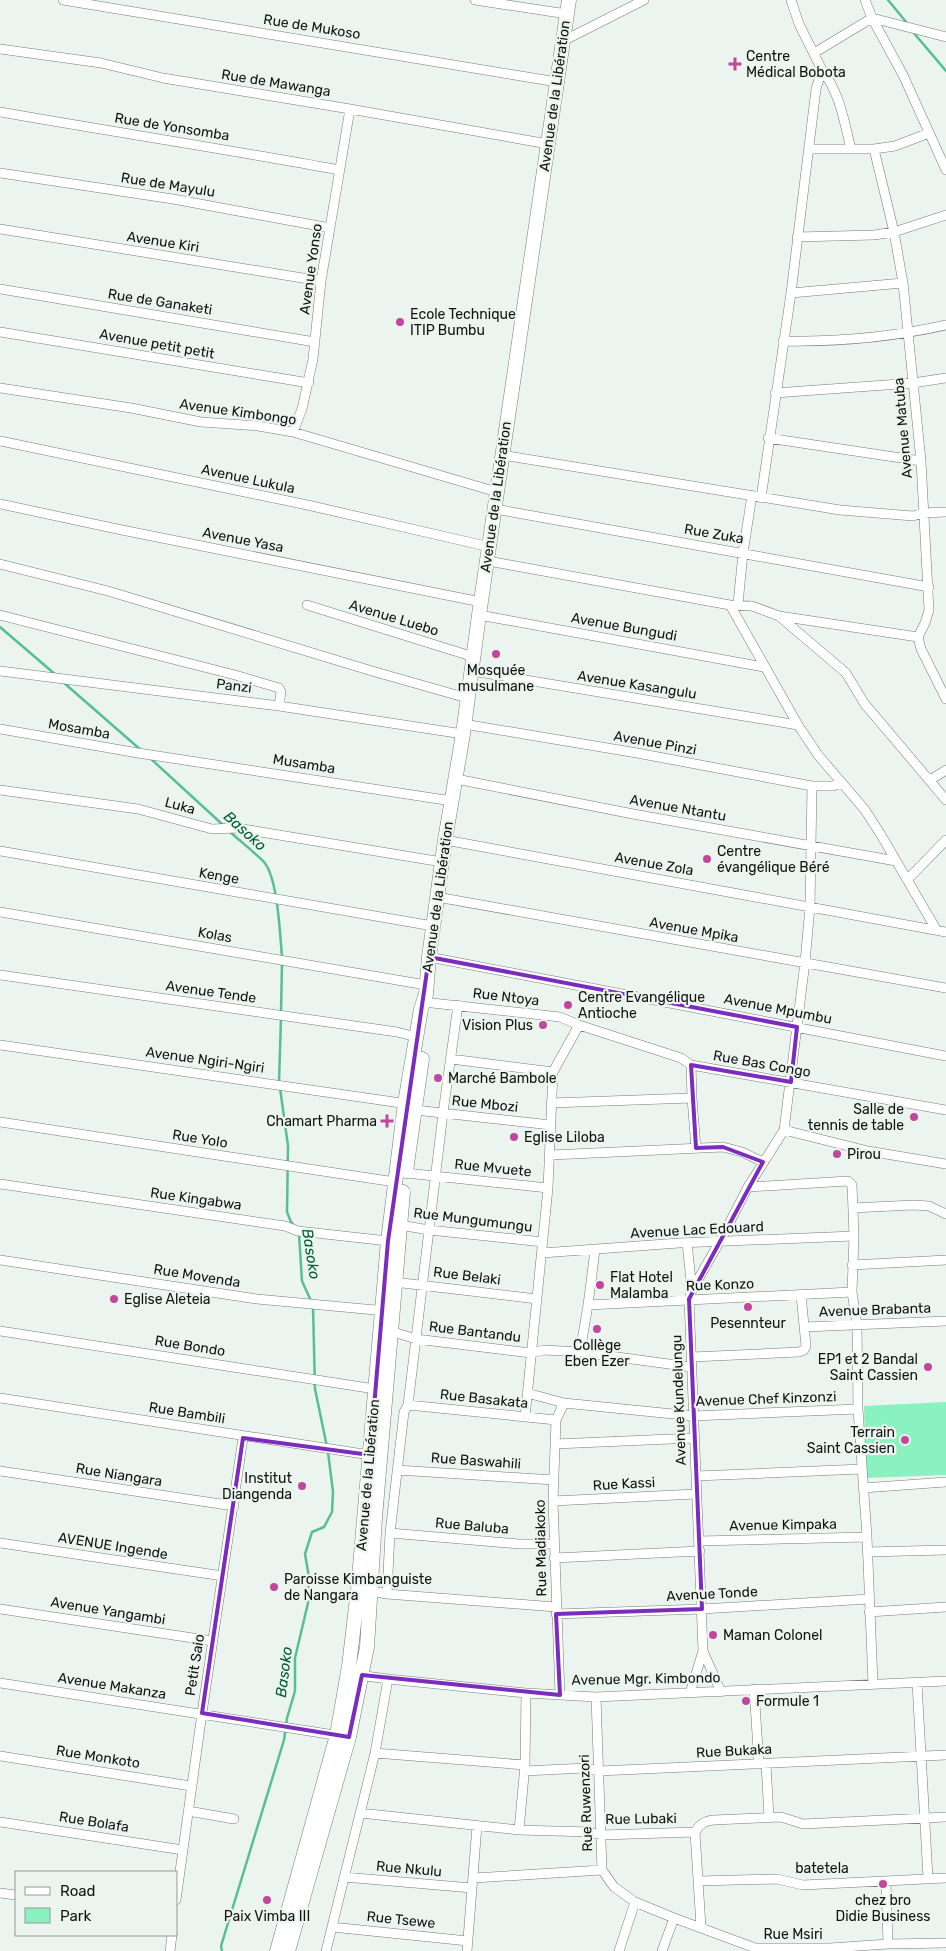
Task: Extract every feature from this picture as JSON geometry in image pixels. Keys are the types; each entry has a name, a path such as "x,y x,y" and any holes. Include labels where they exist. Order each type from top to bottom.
{"highway":[{"name":"Avenue de la Libération","path":"278,1951 362,1675 367,1647 374,1518 390,1331 387,1311 388,1241 425,1038 425,996 428,957 464,729 568,7"},
{"name":"Avenue de la Libération","path":"412,1106 418,1037 425,996"},
{"name":"Avenue de la Libération","path":"288,1951 343,1736 375,1389 387,1311 394,1282 400,1226 400,1178"}],"street":[{"name":"Rue de Mukoso","path":"63,0 557,82"},
{"path":"475,0 568,7"},
{"path":"563,41 644,0"},
{"path":"791,0 800,24 839,101 851,149"},
{"path":"865,0 872,18 903,75 946,170"},
{"path":"814,53 872,18 946,37"},
{"name":"Rue de Mawanga","path":"0,49 101,63 163,78 548,144"},
{"path":"822,70 816,89 791,293 768,438 734,604 764,667 798,725 818,755 865,810 936,929"},
{"name":"Avenue Yonso","path":"293,432 298,422 309,383 321,281 350,109"},
{"name":"Rue de Yonsomba","path":"0,112 109,131 144,135 339,170"},
{"path":"809,149 874,149 894,146 929,133"},
{"name":"Avenue Matuba","path":"874,149 904,282 921,461 929,610 918,636"},
{"name":"Rue de Mayulu","path":"0,173 173,199 330,228"},
{"path":"797,237 874,235 894,232 946,215"},
{"name":"Avenue Kiri","path":"0,228 321,281"},
{"path":"791,293 904,282"},
{"name":"Rue de Ganaketi","path":"0,289 315,342"},
{"path":"783,341 813,342 946,326"},
{"name":"Avenue petit petit","path":"0,332 309,383"},
{"path":"775,393 913,383 946,378"},
{"name":"Avenue Kimbongo","path":"0,388 79,402 131,408 201,422 258,426 293,432 497,492"},
{"path":"768,438 921,461"},
{"name":"Avenue Lukula","path":"0,441 312,506 489,554 734,604 752,606 779,616"},
{"path":"502,455 757,497 878,514 913,516 923,513 946,512"},
{"name":"Avenue Yasa","path":"0,504 480,609"},
{"name":"Rue Zuka","path":"495,509 929,587"},
{"path":"0,564 108,591 467,698"},
{"name":"Avenue Luebo","path":"306,605 474,656"},
{"name":"Avenue Bungudi","path":"480,609 764,667"},
{"path":"0,615 279,688 281,692 280,706"},
{"path":"779,616 918,636 921,649 946,700"},
{"path":"779,616 846,673 864,703 946,800"},
{"name":"Panzi","path":"0,671 464,729"},
{"name":"Avenue Kasangulu","path":"472,671 798,725"},
{"name":"Avenue Pinzi","path":"464,729 637,753 812,786 833,786 841,783"},
{"name":"Mosamba","path":"0,730 153,755"},
{"name":"Musamba","path":"153,755 452,801"},
{"path":"930,780 946,770"},
{"name":"Avenue Ntantu","path":"456,779 633,814 896,861"},
{"path":"812,786 813,845 810,907 784,1130 868,1151 946,1164"},
{"name":"Luka","path":"0,790 138,810 212,829 238,828 442,862"},
{"name":"Avenue Zola","path":"445,840 946,932"},
{"path":"907,880 946,840"},
{"name":"Kenge","path":"0,851 433,926"},
{"name":"Avenue Mpika","path":"437,898 946,988"},
{"name":"Kolas","path":"0,912 290,962 425,996"},
{"name":"Avenue Mpumbu","path":"428,957 946,1056"},
{"name":"Avenue Tende","path":"0,975 418,1037"},
{"name":"Rue Ntoya","path":"425,996 458,1005 560,1017 579,1026"},
{"path":"387,1594 390,1533 397,1470 404,1412 408,1405 458,1005"},
{"path":"525,1417 551,1155 553,1072 579,1026"},
{"name":"Rue Bas Congo","path":"579,1026 681,1058 692,1065 946,1110"},
{"name":"Avenue Ngiri-Ngiri","path":"0,1045 270,1083 412,1106"},
{"path":"451,1059 553,1072"},
{"path":"692,1065 692,1098 696,1148"},
{"path":"551,1103 692,1098"},
{"name":"Rue Mbozi","path":"412,1106 443,1113 551,1125"},
{"name":"Rue Yolo","path":"0,1122 400,1178 436,1175"},
{"name":"Avenue Kundelungu","path":"690,1693 703,1651 689,1300 692,1290 748,1187 784,1130"},
{"path":"551,1155 723,1147 742,1152 763,1162"},
{"name":"Rue Mvuete","path":"436,1175 548,1188"},
{"path":"748,1187 848,1181 852,1185 854,1208 852,1292 857,1325 858,1410 867,1537 872,1684"},
{"name":"Rue Kingabwa","path":"0,1184 285,1226 298,1231 388,1241"},
{"path":"854,1208 929,1206 946,1214"},
{"name":"Rue Mungumungu","path":"400,1226 543,1242"},
{"name":"Avenue Lac Edouard","path":"542,1253 720,1241 854,1236"},
{"path":"687,1243 692,1290"},
{"path":"580,1352 595,1250"},
{"name":"Rue Movenda","path":"0,1260 257,1299 387,1311"},
{"path":"852,1265 946,1260"},
{"name":"Rue Belaki","path":"394,1282 537,1299"},
{"name":"Rue Konzo","path":"588,1304 852,1292"},
{"path":"692,1356 799,1352 804,1350 806,1346 805,1327 801,1295"},
{"name":"Avenue Brabanta","path":"805,1327 946,1321"},
{"name":"Rue Bondo","path":"0,1331 375,1389"},
{"name":"Rue Bantandu","path":"390,1331 416,1339 531,1353 544,1350 580,1352 691,1366"},
{"name":"Avenue Chef Kinzonzi","path":"527,1393 564,1403 693,1416 858,1410"},
{"name":"Rue Bambili","path":"0,1398 370,1455"},
{"name":"Rue Madiakoko","path":"560,1694 553,1544 553,1501 556,1420 564,1403"},
{"name":"Rue Basakata","path":"408,1405 556,1420"},
{"name":"Petit Saio","path":"178,1886 191,1786 243,1438 245,1436"},
{"path":"555,1444 694,1438"},
{"path":"696,1476 862,1469"},
{"name":"Rue Niangara","path":"0,1470 234,1506"},
{"name":"Rue Baswahili","path":"397,1470 554,1480"},
{"path":"863,1488 946,1482"},
{"name":"Rue Kassi","path":"553,1501 696,1494"},
{"name":"Rue Baluba","path":"390,1533 519,1544 553,1544"},
{"name":"Avenue Kimpaka","path":"699,1541 867,1537"},
{"name":"AVENUE Ingende","path":"0,1543 223,1576"},
{"path":"867,1552 946,1550"},
{"path":"554,1558 700,1552"},
{"name":"Avenue Tonde","path":"371,1591 556,1610 702,1609 869,1599"},
{"path":"869,1612 946,1607"},
{"name":"Avenue Yangambi","path":"0,1609 213,1641"},
{"path":"703,1651 721,1692"},
{"name":"Avenue Mgr. Kimbondo","path":"348,1672 388,1680 526,1693 596,1697 946,1681"},
{"path":"326,1951 375,1754 388,1680"},
{"name":"Avenue Makanza","path":"0,1683 343,1736"},
{"path":"917,1683 928,1878"},
{"path":"754,1690 769,1817"},
{"path":"519,1830 525,1768 526,1693"},
{"name":"Rue Ruwenzori","path":"474,1878 602,1870 596,1697"},
{"name":"Rue Bukaka","path":"375,1754 525,1768 586,1768 599,1771 946,1755"},
{"name":"Rue Monkoto","path":"0,1756 191,1786"},
{"path":"188,1811 234,1819"},
{"name":"Rue Lubaki","path":"360,1813 519,1830 590,1832 602,1835 695,1832 704,1821 769,1817 781,1817 803,1824 946,1817"},
{"name":"Rue Bolafa","path":"0,1822 183,1850"},
{"path":"467,1951 477,1826"},
{"path":"695,1832 701,1927"},
{"name":"Rue Msiri","path":"602,1870 614,1888 636,1902 755,1948 830,1949 888,1944 946,1943"},
{"name":"Rue Nkulu","path":"344,1877 472,1888"},
{"name":"batetela","path":"698,1880 777,1879 803,1885 946,1878"},
{"path":"886,1881 888,1944"},
{"path":"0,1893 15,1895"},
{"path":"619,1951 636,1902"},
{"path":"662,1951 674,1918"},
{"name":"Rue Tsewe","path":"332,1927 468,1941"},
{"path":"170,1951 172,1936"}],"highlighted area":[{"path":"429,957 797,1027 791,1082 691,1065 696,1148 723,1147 763,1162 689,1299 702,1609 556,1614 560,1695 362,1675 349,1737 202,1713 243,1438 370,1455 388,1241"}],"green space":[{"name":"Terrain Saint Cassien","path":"946,1402 946,1475 866,1478 864,1406"}],"waterway":[{"path":"888,0 907,23"},
{"path":"913,32 946,71"},
{"name":"Basoko","path":"0,627 56,675"},
{"name":"Basoko","path":"63,682 142,751"},
{"name":"Basoko","path":"150,758 223,825"},
{"name":"Basoko","path":"229,831 264,862 269,870 278,907 282,957"},
{"name":"Basoko","path":"281,1012 282,963"},
{"name":"Basoko","path":"279,1082 281,1018"},
{"name":"Basoko","path":"280,1088 288,1146 287,1212 295,1227"},
{"name":"Basoko","path":"299,1234 302,1281 311,1301"},
{"name":"Basoko","path":"313,1306 315,1389 327,1447"},
{"name":"Basoko","path":"222,1951 221,1946 284,1740 287,1718 295,1691 295,1658 308,1603 309,1577 305,1554 312,1532 324,1527 332,1512 333,1492 328,1452"}],"place":[{"name":"Centre Médical Bobota","path":"735,64"},
{"name":"Ecole Technique ITIP Bumbu","path":"400,322"},
{"name":"Mosquée musulmane","path":"496,654"},
{"name":"Centre évangélique Béré","path":"707,859"},
{"name":"Centre Evangélique Antioche","path":"568,1005"},
{"name":"Vision Plus","path":"543,1025"},
{"name":"Marché Bambole","path":"438,1078"},
{"name":"Salle de tennis de table","path":"914,1117"},
{"name":"Chamart Pharma","path":"387,1121"},
{"name":"Eglise Liloba","path":"514,1137"},
{"name":"Pirou","path":"837,1154"},
{"name":"Flat Hotel Malamba","path":"600,1285"},
{"name":"Eglise Aleteia","path":"114,1299"},
{"name":"Pesennteur","path":"748,1307"},
{"name":"Collège Eben Ezer","path":"597,1329"},
{"name":"EP1 et 2 Bandal Saint Cassien","path":"928,1367"},
{"name":"Terrain Saint Cassien","path":"905,1440"},
{"name":"Institut Diangenda","path":"302,1486"},
{"name":"Paroisse Kimbanguiste de Nangara","path":"274,1587"},
{"name":"Maman Colonel","path":"713,1635"},
{"name":"Formule 1","path":"746,1701"},
{"name":"chez bro Didie Business","path":"883,1884"},
{"name":"Paix Vimba III","path":"267,1900"}]}
